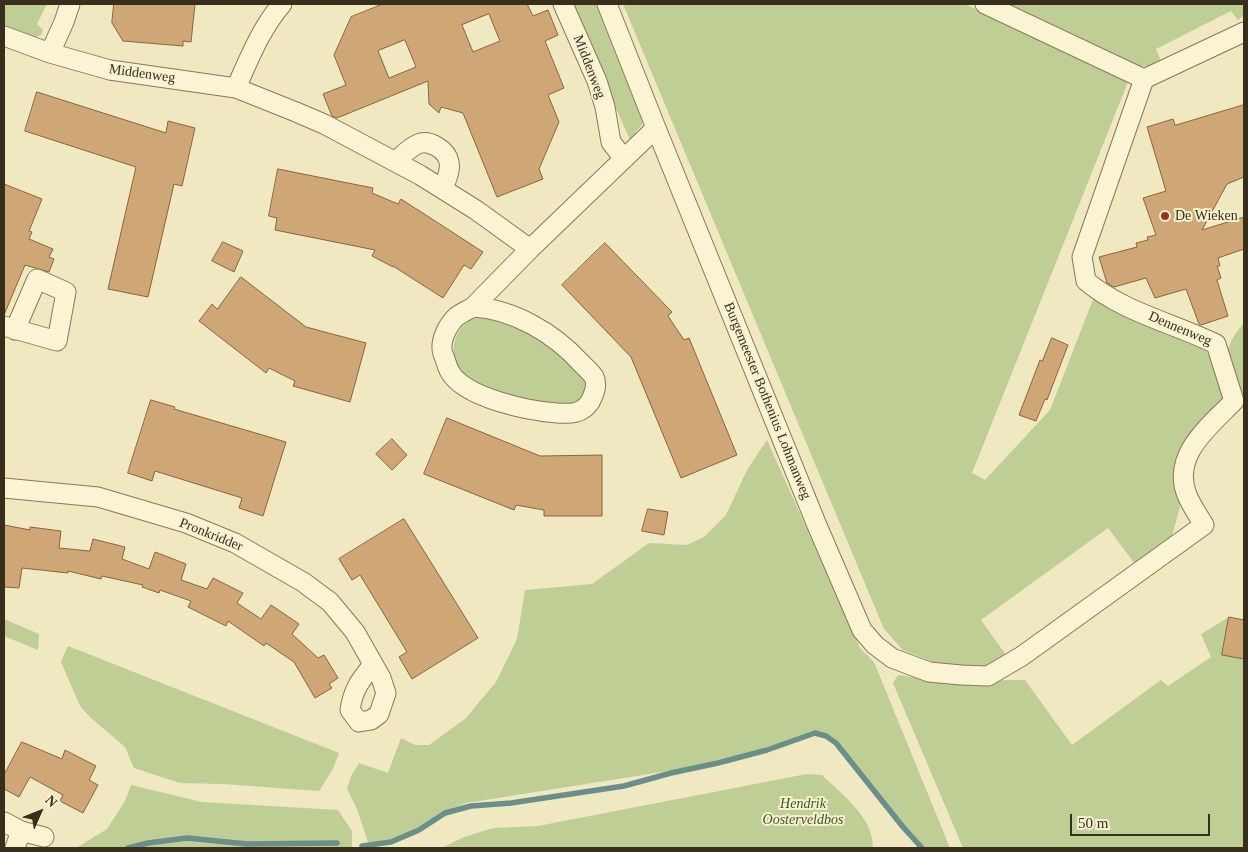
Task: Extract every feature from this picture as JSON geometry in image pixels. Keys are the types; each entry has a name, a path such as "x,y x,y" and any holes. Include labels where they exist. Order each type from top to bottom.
{"street":[{"path":"50,53 70,4"},
{"path":"236,88 259,37 272,15 282,4"},
{"name":"Middenweg","path":"564,4 597,80 605,107 611,142 624,159"},
{"name":"Burgemeester Bothenius Lohmanweg","path":"608,4 656,128 816,523 862,630 875,645 892,658 929,672 988,676 1022,656"},
{"path":"985,4 1144,79 1244,32"},
{"name":"Middenweg","path":"4,36 50,53 110,70 236,88 324,124 396,161 444,188 530,249"},
{"name":"Dennenweg","path":"1022,656 1204,525 1186,494 1182,476 1190,450 1204,430 1234,401 1216,344 1101,294 1086,281 1082,257 1144,79"},
{"path":"473,307 504,312 531,324 571,352 594,377 596,390 589,404 580,412 568,414 519,408 486,396 464,386 450,373 442,349 443,339 457,316 473,307 530,249 656,128"},
{"path":"396,161 409,149 420,143 432,145 442,150 449,160 450,171 444,188"},
{"name":"Pronkridder","path":"4,488 98,498 186,523 235,542 303,582 330,602 361,640 373,666"},
{"path":"4,822 18,840 44,836"}],"green space":[{"path":"4,4 47,4 37,24 43,30 41,35 36,37 4,25"},
{"path":"570,4 596,4 643,123 630,140"},
{"path":"623,4 965,4 1128,82 972,473 985,480 1050,410 1094,297 1116,312 1206,346 1229,403 1183,444 1174,478 1180,507 1171,539 1135,564 1108,528 981,620 1006,655 984,668 933,662 903,650 884,629"},
{"path":"1000,4 1244,4 1244,15 1238,20 1231,11 1156,49 1162,63 1150,66 1129,67"},
{"path":"489,316 523,329 559,353 584,377 589,386 588,395 572,405 533,401 486,387 465,375 455,361 454,356 454,344 458,333 467,322 475,318"},
{"path":"1244,323 1244,395 1240,391 1228,356 1231,341"},
{"path":"767,440 860,648 874,662 950,848 918,848 899,826 831,736 819,731 712,764 466,803 443,812 398,839 369,845 357,809 347,789 351,776 359,763 388,773 401,738 415,745 429,745 465,719 496,682 517,639 525,590 592,584 649,543 687,545 704,537 726,515 747,470"},
{"path":"1229,617 1233,642 1244,644 1244,848 963,848 893,683 898,675 965,685 986,686 1003,680 1025,680 1072,745 1161,680 1168,686 1211,657 1201,634"},
{"path":"4,619 39,634 38,650 4,636"},
{"path":"68,646 339,753 333,769 319,791 224,784 180,783 134,768 125,747 80,706 61,662"},
{"name":"Hendrik Oosterveldbos","path":"807,774 822,775 855,807 868,826 873,848 442,848 464,837 493,828 538,826"},
{"path":"131,785 202,802 338,810 352,831 352,848 76,848 107,829 125,801"}],"building":[{"path":"114,4 195,4 191,42 183,41 183,46 123,41 112,23"},
{"path":"383,4 527,4 533,16 548,10 558,35 545,41 564,88 548,95 559,122 539,169 543,179 497,197 463,113 441,107 439,113 429,104 428,81 337,118 332,116 323,94 346,85 334,55 351,17","holes":["489,14 500,41 473,52 462,25","405,40 416,67 389,78 378,51"]},
{"path":"37,92 166,133 168,121 195,128 182,186 174,184 148,297 108,289 136,167 25,131"},
{"name":"De Wieken","path":"1244,105 1244,177 1227,184 1202,230 1244,217 1244,249 1218,258 1220,266 1217,266 1221,278 1217,280 1228,316 1201,325 1186,289 1155,298 1146,278 1114,287 1107,283 1099,257 1137,247 1136,243 1148,240 1147,237 1156,235 1143,198 1166,191 1147,127 1173,119 1175,125"},
{"path":"278,169 373,188 372,193 398,204 401,199 483,252 471,269 464,265 443,298 393,266 372,256 375,250 275,230 277,218 269,216"},
{"path":"4,184 42,199 29,231 32,232 29,239 53,249 49,257 54,259 49,272 25,265 4,315"},
{"path":"223,242 243,251 234,272 212,261"},
{"path":"605,243 672,312 668,316 684,340 689,338 737,455 681,478 631,357 562,285"},
{"path":"241,277 306,327 366,343 350,402 293,386 295,381 269,368 266,373 199,321 212,304 217,309"},
{"path":"1052,338 1068,345 1047,400 1045,399 1036,421 1019,415 1040,360 1042,361"},
{"path":"151,400 175,407 174,409 286,442 263,516 239,508 242,498 155,471 152,481 128,473"},
{"path":"447,418 540,456 602,455 602,516 544,516 544,510 516,505 514,510 424,474"},
{"path":"392,439 407,455 392,470 376,454"},
{"path":"648,509 668,512 664,535 642,531"},
{"path":"404,519 478,638 412,679 399,657 407,652 360,575 352,580 339,559"},
{"path":"4,525 30,530 30,527 61,531 59,548 90,551 93,539 125,547 122,559 149,569 155,552 186,564 181,580 207,589 213,578 243,593 237,603 261,619 271,605 299,624 292,634 318,658 324,655 338,678 329,684 332,688 315,698 294,662 266,643 264,646 228,621 226,626 188,607 191,601 160,590 159,593 142,587 143,585 102,576 101,579 68,571 68,573 22,568 19,588 4,587"},
{"path":"1229,617 1244,620 1244,659 1222,655"},
{"path":"22,742 62,759 65,750 96,766 89,780 98,785 83,813 60,801 63,795 30,777 19,797 4,789 4,775"}],"waterway":[{"path":"362,846 391,842 419,830 445,813 471,806 511,803 624,786 767,750 815,733 826,736 836,743 922,848"},
{"path":"128,848 148,843 187,838 247,844 337,843"}],"place":[{"name":"De Wieken","path":"1165,216"}]}
